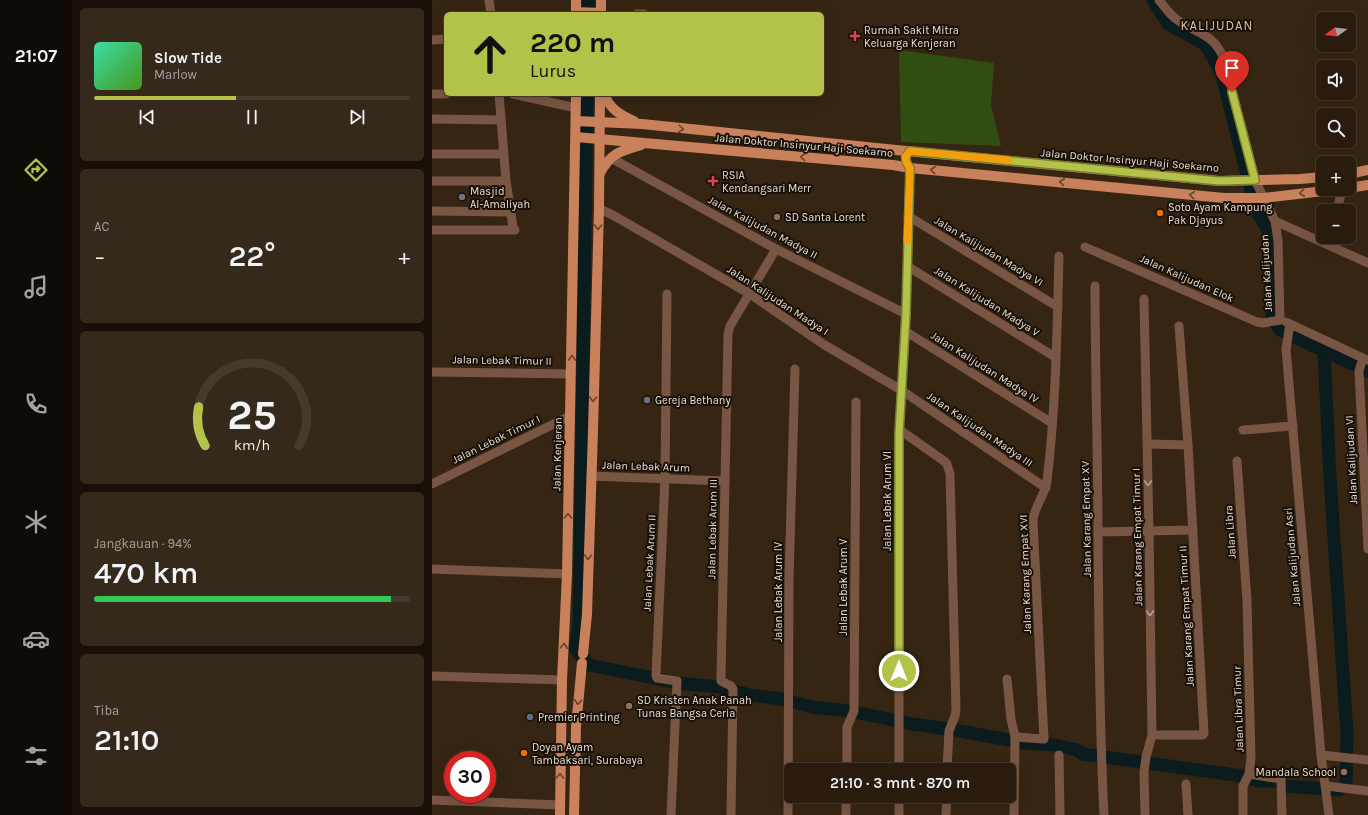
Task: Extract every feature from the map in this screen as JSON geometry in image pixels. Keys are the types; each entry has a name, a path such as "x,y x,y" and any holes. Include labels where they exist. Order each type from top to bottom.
{"main road":[{"path":"576,0 578,12"},
{"path":"599,12 601,0"},
{"name":"Jalan Kenjeran","path":"560,810 562,680 567,574 578,137 576,96"},
{"path":"574,815 576,727 587,614 600,174 597,122 600,96"},
{"path":"605,96 617,112 642,124"},
{"name":"Jalan Doktor Insinyur Haji Soekarno","path":"578,121 642,124 1219,181 1316,178"},
{"name":"Jalan Doktor Insinyur Haji Soekarno","path":"578,137 894,165 910,168 1224,198 1260,198 1316,192"},
{"path":"600,174 605,164 617,152 649,143"},
{"path":"894,165 899,158 896,150"},
{"path":"910,151 905,157 910,168"},
{"path":"1356,173 1368,170"},
{"path":"1356,187 1368,185"}],"street":[{"path":"489,0 491,12"},
{"name":"Jalan Kalijudan","path":"1159,0 1174,18 1212,40 1222,54 1249,180 1275,221 1278,241 1278,320 1288,331 1364,360"},
{"path":"432,40 444,39"},
{"path":"432,94 444,94"},
{"path":"432,230 515,230 513,227 506,181 499,96"},
{"path":"522,96 576,108"},
{"path":"432,119 501,120"},
{"path":"432,154 503,154"},
{"name":"Jalan Kalijudan Madya II","path":"611,158 776,249 906,314"},
{"name":"Jalan Lebak Arum VI","path":"899,763 900,430 906,314 910,168"},
{"path":"432,181 506,181"},
{"name":"Jalan Kalijudan Madya I","path":"599,209 611,214 750,294 823,344 901,390"},
{"path":"432,212 511,212"},
{"name":"Jalan Kalijudan Madya VI","path":"908,216 1058,307"},
{"path":"1275,221 1316,236"},
{"path":"1333,244 1368,263"},
{"name":"Jalan Kalijudan Elok","path":"1085,247 1257,322 1278,320"},
{"name":"Jalan Lebak Arum III","path":"731,815 733,692 731,686 721,681 720,678 729,331 730,326 776,249"},
{"name":"Jalan Karang Empat XVI","path":"1015,740 1043,740 1044,738 1033,520 1035,509 1046,488 1052,423 1059,256"},
{"name":"Jalan Kalijudan Madya V","path":"907,266 1055,357"},
{"name":"Jalan Karang Empat XV","path":"1095,286 1095,381 1101,756 1104,815"},
{"name":"Jalan Lebak Arum II","path":"667,294 665,478 656,675 657,678 677,681 675,694 671,815"},
{"name":"Jalan Karang Empat Timur I","path":"1144,299 1148,444 1152,735 1145,765 1145,815"},
{"name":"Jalan Karang Empat Timur II","path":"1152,735 1203,735 1204,733 1188,445 1179,326"},
{"name":"Jalan Kalijudan Madya IV","path":"905,331 1052,423"},
{"name":"Jalan Kalijudan Asri","path":"1288,331 1286,349 1321,755 1329,815"},
{"name":"Jalan Kalijudan VI","path":"1364,360 1358,371 1368,549"},
{"name":"Jalan Lebak Arum IV","path":"788,815 789,578 795,369"},
{"name":"Jalan Lebak Timur II","path":"432,372 571,374"},
{"name":"Jalan Kalijudan Madya III","path":"901,390 1046,488"},
{"name":"Jalan Lebak Arum V","path":"846,763 847,727 853,713 856,402"},
{"name":"Jalan Lebak Timur I","path":"432,484 570,416"},
{"path":"1243,430 1293,426"},
{"path":"900,430 948,464 950,474 956,709 955,716 949,729 948,763"},
{"path":"1148,444 1188,445"},
{"name":"Jalan Libra","path":"1237,461 1247,601"},
{"name":"Jalan Lebak Arum","path":"591,476 725,481"},
{"path":"1098,532 1193,530"},
{"path":"432,569 567,574"},
{"name":"Jalan Libra Timur","path":"1243,815 1243,789 1248,777 1251,758 1247,601"},
{"path":"432,676 562,680"},
{"path":"1007,679 1011,719 1015,740 1014,815"},
{"path":"1059,755 1060,815"},
{"path":"1321,755 1368,760"},
{"path":"1248,777 1280,779 1282,815"},
{"path":"1186,784 1188,815"},
{"path":"1326,789 1368,791"},
{"path":"432,800 560,810"},
{"path":"846,803 846,815"},
{"path":"899,803 899,815"},
{"path":"946,815 947,803"}],"green space":[{"path":"899,50 994,63 991,105 1001,146 901,142"}],"waterway":[{"path":"588,12 589,0"},
{"path":"1153,0 1168,24 1205,44 1221,72 1256,210 1268,230 1272,316 1280,330 1324,351 1330,477 1347,734 1346,786"},
{"path":"587,96 579,626 575,648 589,665 678,683 718,687 750,695 781,699 812,707 849,711 913,724 1025,743 1054,745 1078,750 1082,754 1242,776 1258,781 1276,781 1286,786 1339,790"},
{"path":"1324,351 1368,371"}],"slow traffic":[{"path":"907,241 910,168 905,157 910,151 1009,160"}],"place":[{"name":"Rumah Sakit Mitra Keluarga Kenjeran","path":"855,36"},
{"name":"RSIA Kendangsari Merr","path":"713,181"},
{"name":"Masjid Al-Amaliyah","path":"462,197"},
{"name":"Soto Ayam Kampung Pak Djayus","path":"1160,213"},
{"name":"SD Santa Lorent","path":"777,217"},
{"name":"Gereja Bethany","path":"647,400"},
{"name":"SD Kristen Anak Panah Tunas Bangsa Ceria","path":"629,706"},
{"name":"Premier Printing","path":"530,717"},
{"name":"Doyan Ayam Tambaksari, Surabaya","path":"524,753"},
{"name":"Mandala School","path":"1344,772"}],"district":[{"name":"KALIJUDAN","path":"1217,25"}],"route":[{"path":"899,671 899,434 906,314 910,168 905,157 910,151 1219,181 1255,180 1232,92"}]}
